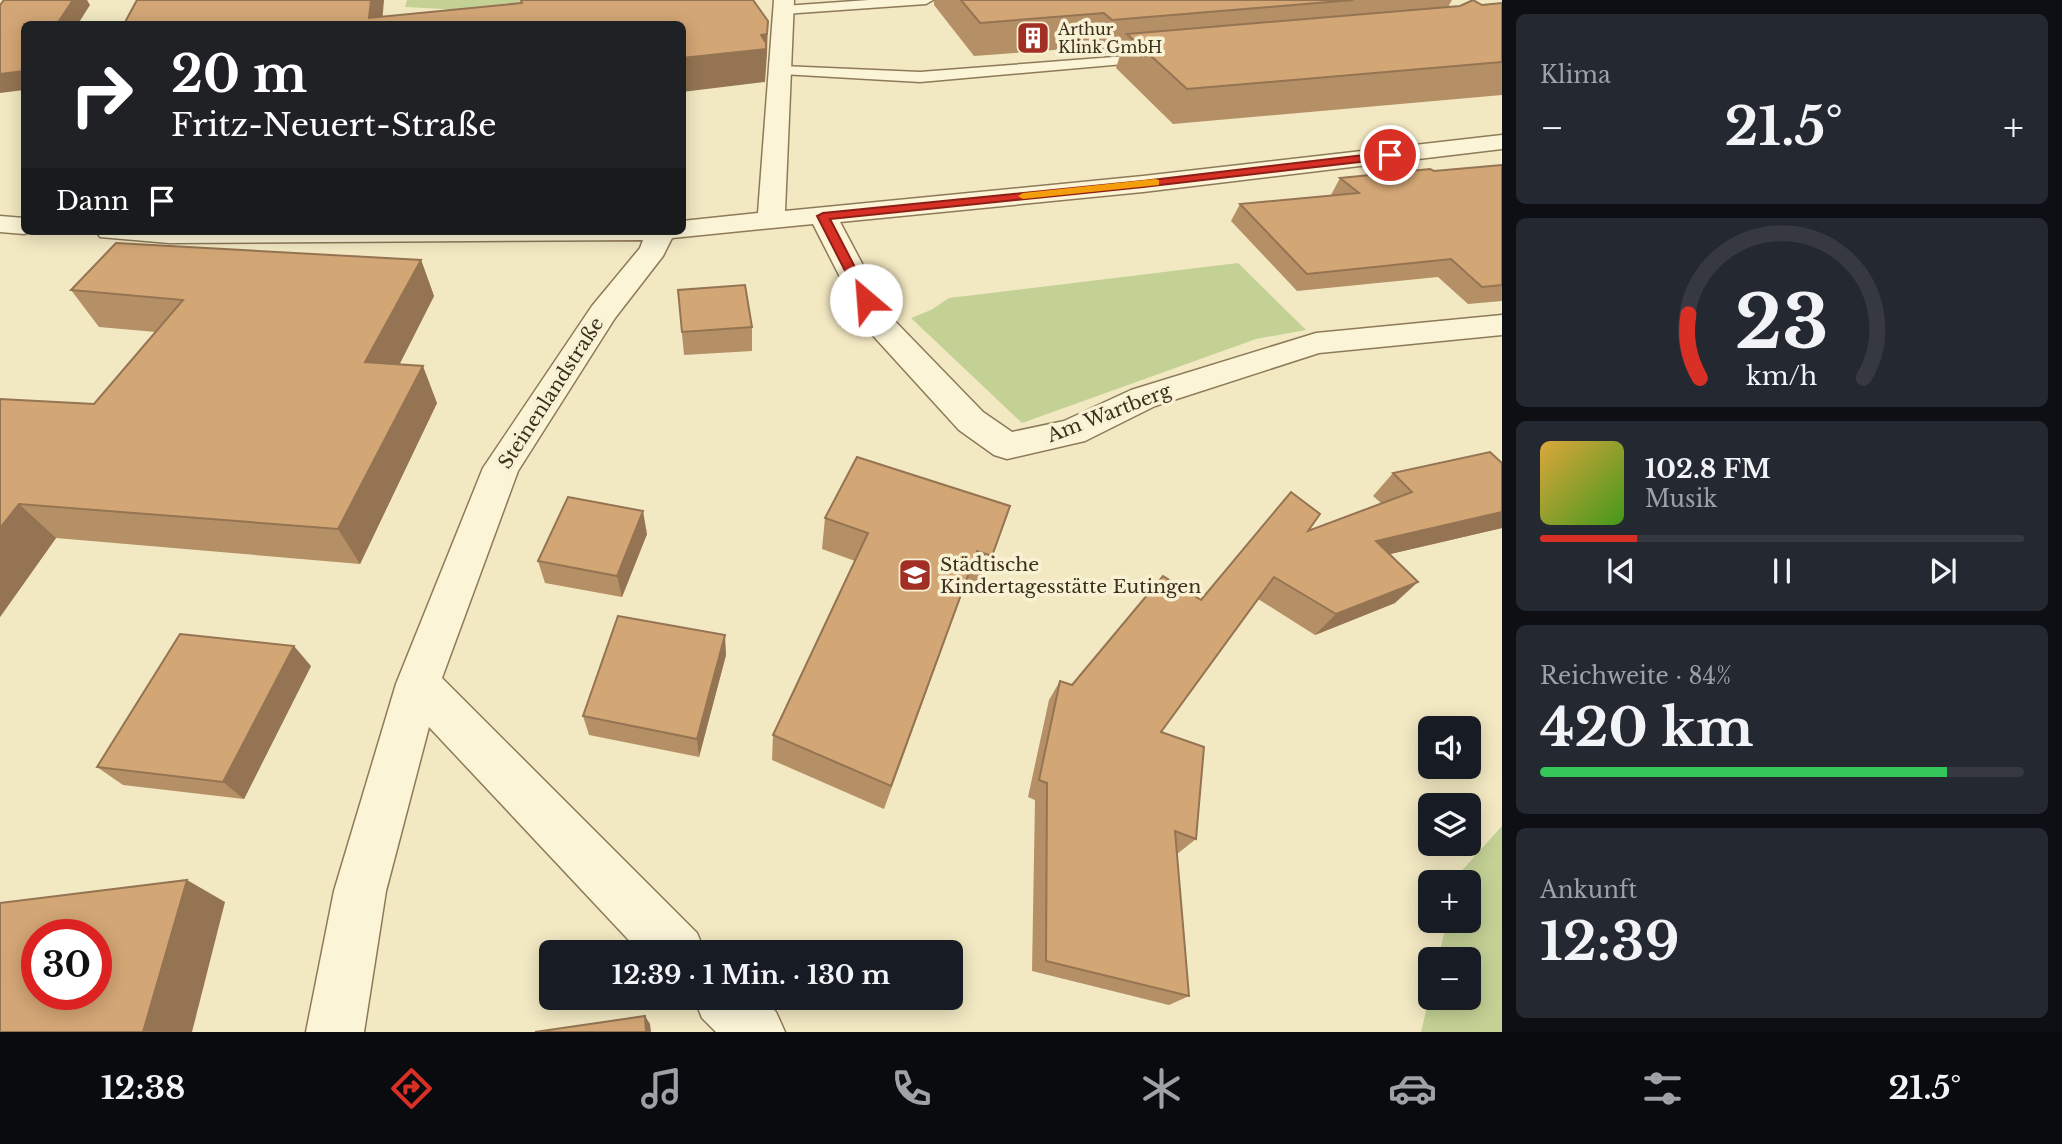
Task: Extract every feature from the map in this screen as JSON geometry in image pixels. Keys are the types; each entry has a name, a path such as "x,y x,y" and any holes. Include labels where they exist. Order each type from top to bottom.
{"street":[{"path":"771,220 784,5"},
{"path":"686,229 1143,184 1502,142"},
{"name":"Am Wartberg","path":"823,216 877,321 971,421 1007,446 1072,432 1143,398 1316,343 1502,325"},
{"path":"0,224 21,226"},
{"name":"Steinenlandstraße","path":"335,1032 360,891 418,684 501,468 603,313 653,250 661,235"},
{"path":"418,684 666,940"},
{"path":"734,1010 756,1032"}],"lane":[{"path":"784,5 926,0"},
{"path":"782,70 920,77 1164,57"}],"green space":[{"path":"407,0 612,0 482,11 405,7"},
{"path":"1238,263 1306,330 1256,339 1022,423 911,318 931,310 949,298"},
{"path":"1502,826 1502,1032 1421,1032 1426,1010 1481,1010 1481,947 1441,947 1444,933 1481,933 1481,870 1462,870 1475,856 1481,856 1481,849"}],"building":[{"path":"4,0 73,0 59,21 21,21 21,71 0,74 0,5"},
{"path":"137,0 371,0 369,18 522,3 521,0 753,0 768,21 767,34 761,35 766,49 686,58 686,21 126,21"},
{"path":"961,0 1353,0 1112,20 1104,13 980,23"},
{"path":"1473,0 1482,5 1502,3 1502,62 1187,89 1127,34 1460,6"},
{"path":"1502,165 1502,285 1482,287 1451,259 1307,274 1240,204 1359,193 1340,178"},
{"path":"116,243 421,260 365,362 423,366 338,529 19,504 0,528 0,399 94,404 183,300 71,290"},
{"path":"745,285 752,327 682,332 678,290"},
{"path":"1490,452 1502,463 1502,512 1376,541 1418,582 1336,614 1274,577 1161,732 1204,747 1196,839 1175,831 1189,996 1046,961 1047,783 1039,780 1060,681 1072,685 1163,576 1201,600 1291,492 1320,514 1308,531 1412,492 1393,473"},
{"path":"857,457 1010,506 992,556 977,551 891,786 773,735 868,533 825,518"},
{"path":"568,497 643,511 617,576 538,561"},
{"path":"618,616 725,635 697,739 583,716"},
{"path":"180,634 294,646 223,782 97,767"},
{"path":"187,880 143,1032 0,1032 0,903"},
{"path":"645,1016 646,1032 535,1032"}],"slow traffic":[{"path":"1023,196 1155,183"}],"place":[{"name":"Arthur Klink GmbH","path":"1033,38"},
{"name":"Städtische Kindertagesstätte Eutingen","path":"915,575"}],"route":[{"path":"866,300 823,216 1143,184 1390,155"}]}
